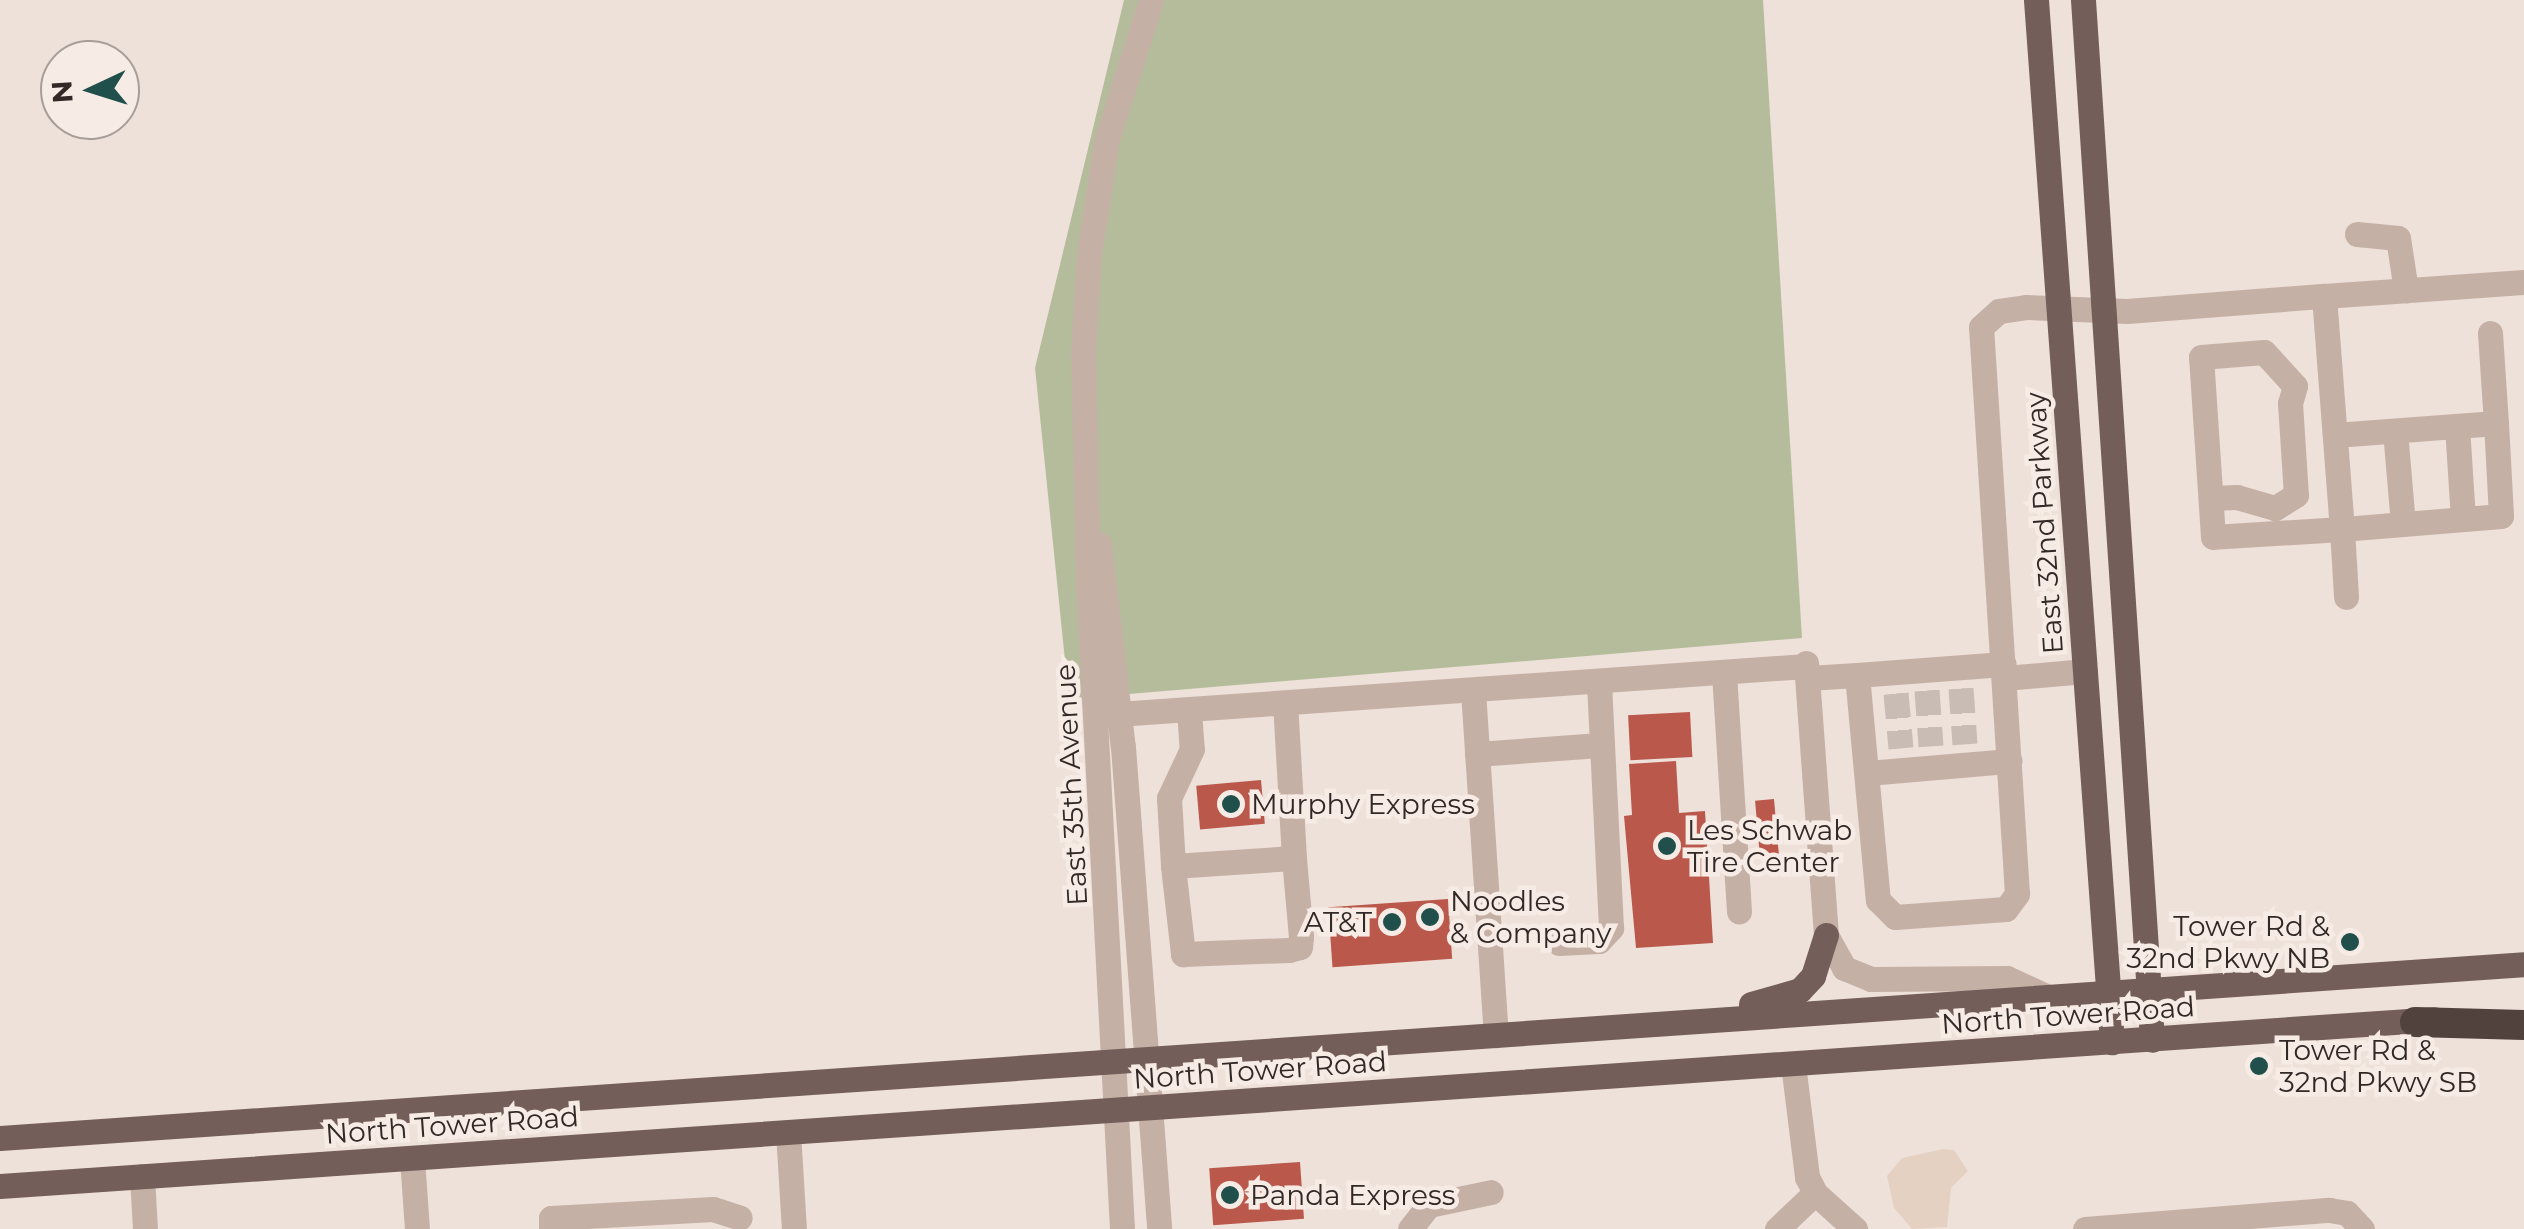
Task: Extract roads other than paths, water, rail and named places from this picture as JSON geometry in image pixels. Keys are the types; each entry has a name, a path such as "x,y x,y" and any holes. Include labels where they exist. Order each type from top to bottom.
{"highway":[{"path":"2414,1022 2524,1025"}],"main road":[{"name":"East 32nd Parkway","path":"2036,0 2112,1042"},
{"path":"2082,0 2152,1040"},
{"path":"1672,1021 1800,990 1813,976 1826,935"},
{"name":"North Tower Road","path":"0,1138 2524,964"},
{"name":"North Tower Road","path":"0,1186 2414,1022 2524,1010"}],"street":[{"name":"East 35th Avenue","path":"1151,0 1107,139 1089,254 1084,354 1090,505 1088,585 1108,714 1146,1058 1159,1229"},
{"path":"2358,234 2398,238 2406,290"},
{"path":"1857,675 1878,900 1895,917 2006,909 2017,894 1982,327 1999,311 2057,305 2127,311 2524,282"},
{"path":"2324,296 2346,597"},
{"path":"2295,386 2264,352 2201,357 2213,537 2501,516 2490,333"},
{"path":"2295,386 2330,384"},
{"path":"2211,498 2237,496 2275,508 2296,495 2290,403 2295,386"},
{"path":"2335,436 2496,423"},
{"path":"2457,426 2463,519"},
{"path":"2395,431 2403,524"},
{"path":"1108,714 1806,667 1896,682 2004,671 2085,671"},
{"path":"1806,667 1826,935 1855,976 2007,978 2046,996"},
{"path":"1724,673 1739,912"},
{"path":"1559,944 1599,941 1611,928 1599,682"},
{"path":"1473,691 1496,1035"},
{"path":"1189,710 1192,749 1169,798 1183,954 1289,950 1300,947 1301,937 1285,703"},
{"name":"East 35th Avenue","path":"1108,714 1115,1110 1122,1229"},
{"path":"1477,754 1600,745"},
{"path":"1868,773 1902,759 1966,755 2010,761"},
{"path":"1173,866 1294,858"},
{"path":"1793,1064 1799,1155 1815,1193 1855,1229"},
{"path":"788,1132 794,1229"},
{"path":"412,1158 417,1229"},
{"path":"142,1176 145,1229"},
{"path":"1410,1229 1419,1211 1492,1192"},
{"path":"1777,1229 1815,1193"},
{"path":"551,1229 550,1218 713,1209 740,1218"},
{"path":"2085,1229 2216,1219 2295,1221 2347,1213 2362,1229"},
{"path":"2216,1219 2244,1229"},
{"path":"2295,1221 2323,1229"}],"tunnel":[{"path":"1961,688 1965,744"},
{"path":"1927,690 1931,746"},
{"path":"1896,693 1901,748"}],"place":[{"name":"Murphy Express","path":"1231,804"},
{"name":"Les Schwab Tire Center","path":"1667,846"},
{"name":"Noodles & Company","path":"1430,917"},
{"name":"AT&T","path":"1392,922"},
{"name":"Tower Rd & 32nd Pkwy NB","path":"2350,942"},
{"name":"Tower Rd & 32nd Pkwy SB","path":"2259,1066"},
{"name":"Panda Express","path":"1230,1195"}]}
